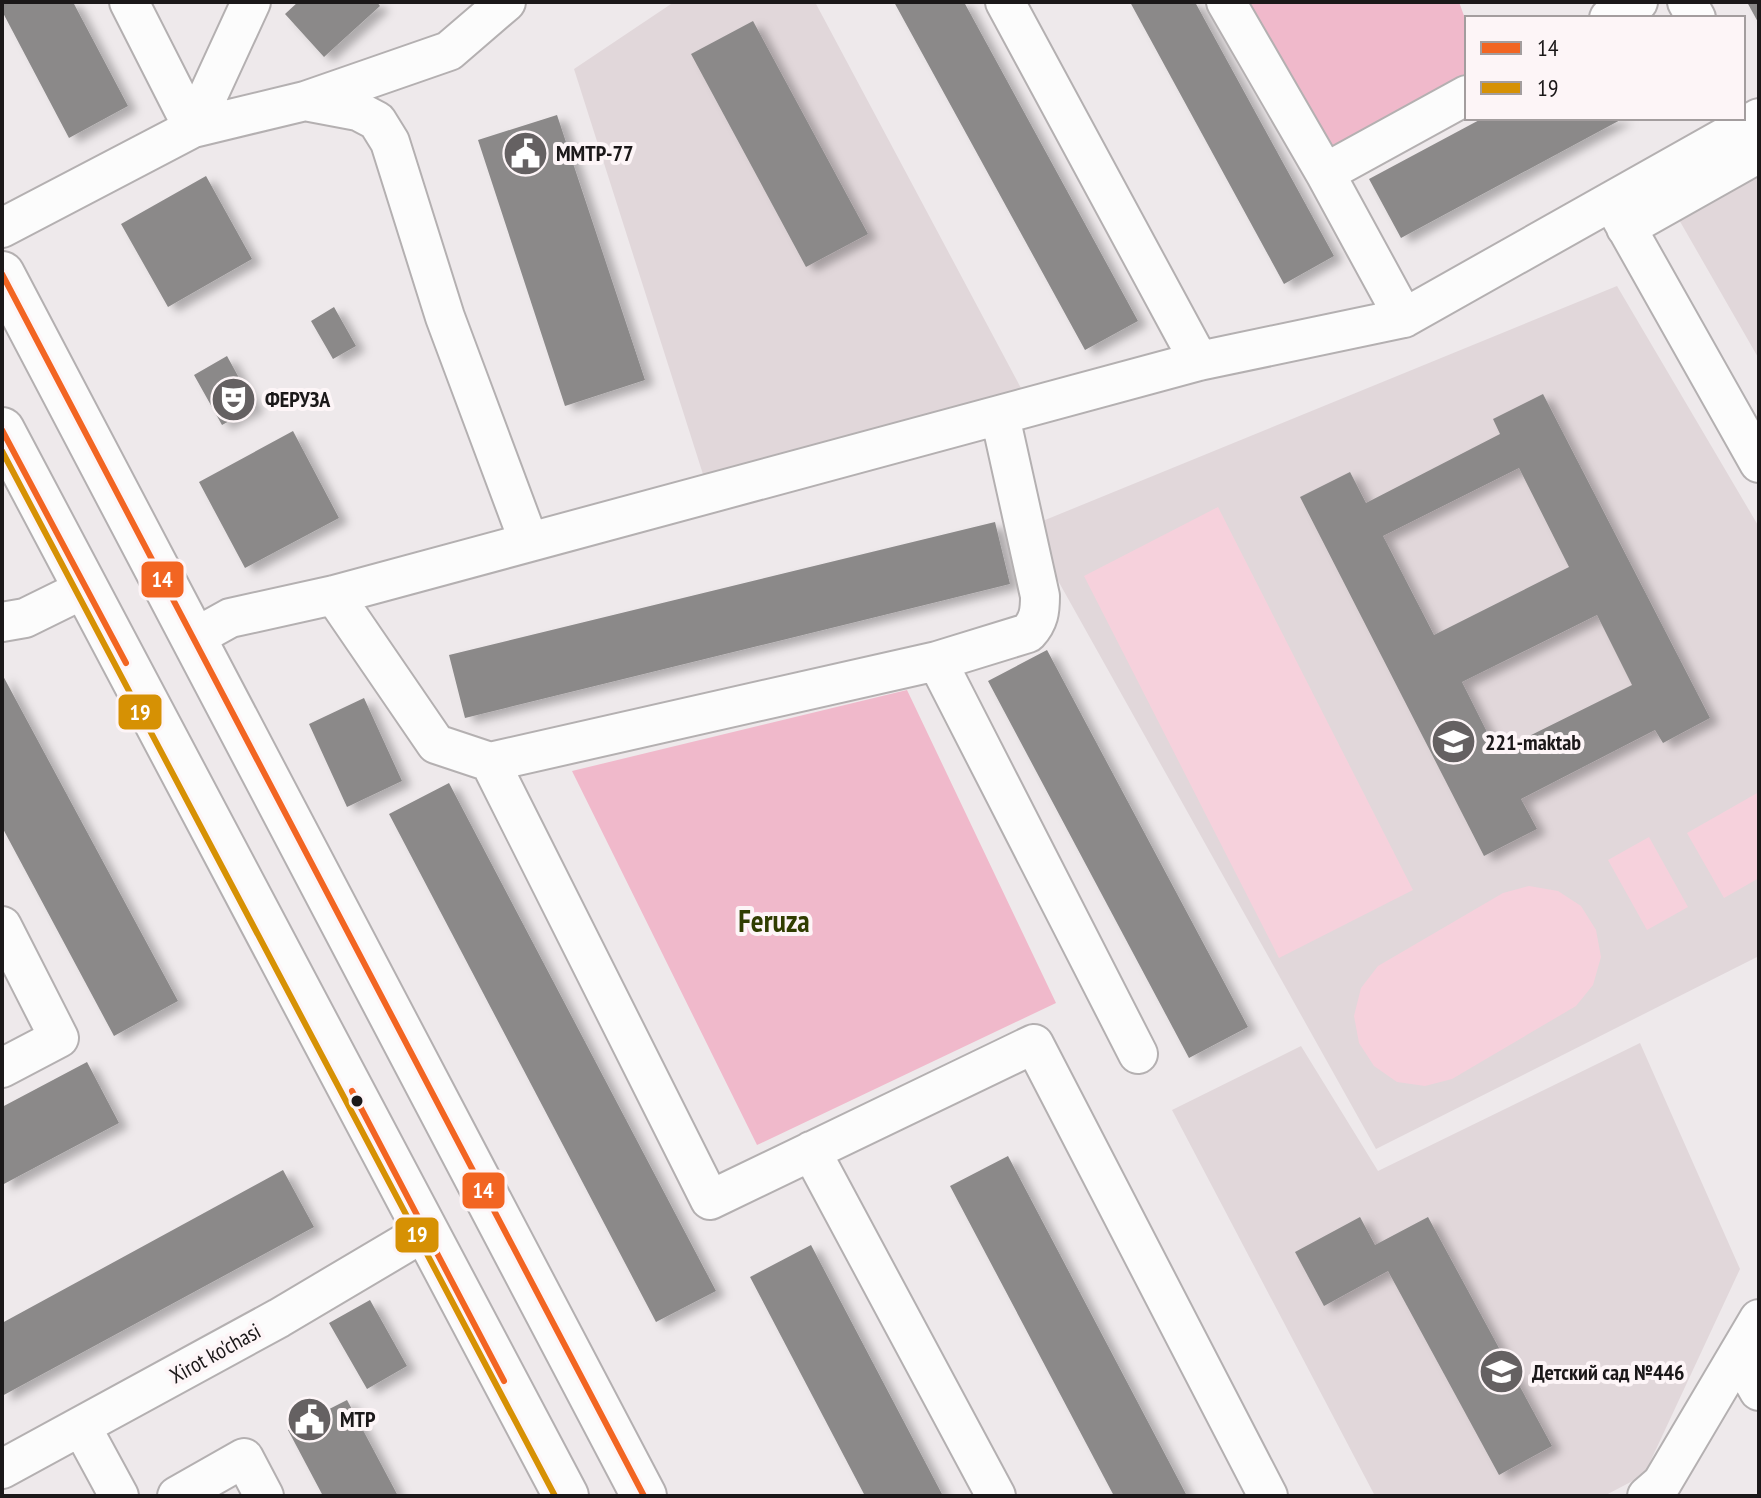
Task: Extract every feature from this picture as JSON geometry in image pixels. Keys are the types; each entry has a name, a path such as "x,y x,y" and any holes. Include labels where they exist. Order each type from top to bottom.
{"main road":[{"path":"2,274 644,1496"},
{"path":"2,430 566,1496"}],"street":[{"path":"129,2 193,128"},
{"path":"193,128 251,2"},
{"path":"2,228 193,128 305,101 449,51 506,2"},
{"path":"1005,2 1199,361"},
{"path":"1226,2 1404,318"},
{"path":"1613,16 1638,2"},
{"path":"1325,173 1465,96"},
{"path":"305,101 358,111 377,121 390,142 445,317 529,542"},
{"path":"194,638 230,618 334,595 1199,361 1404,318 1619,215 1753,124"},
{"path":"1619,215 1759,463"},
{"path":"334,595 436,744 490,762 937,661 1028,633 1040,614 1040,596 1000,416"},
{"path":"2,622 25,618 86,588"},
{"path":"937,661 1138,1054"},
{"path":"490,762 710,1200 1034,1044 1268,1496"},
{"path":"2,926 59,1038 2,1068"},
{"path":"811,1151 996,1496"},
{"name":"Xirot ko'chasi","path":"2,1469 279,1318 424,1232"},
{"path":"1647,1496 1662,1483 1759,1319"},
{"path":"1739,1356 1759,1391"},
{"path":"81,1426 119,1496"},
{"path":"177,1496 244,1458 264,1496"}],"shaded area":[{"path":"674,2 815,2 1022,390 708,490 574,69"},
{"path":"1246,2 1459,2 1465,18 1465,82 1329,149"},
{"path":"1759,172 1759,359 1678,218"},
{"name":"221-maktab","path":"1617,286 1759,527 1759,956 1376,1149 1028,527"},
{"path":"1218,507 1413,890 1279,958 1084,576"},
{"path":"907,690 1056,1003 757,1145 572,771"},
{"path":"1759,792 1759,878 1724,898 1687,833"},
{"path":"1649,837 1688,907 1647,930 1608,860"},
{"path":"1529,886 1558,891 1581,906 1596,930 1601,957 1593,985 1576,1006 1452,1079 1425,1086 1397,1082 1374,1066 1359,1043 1354,1016 1361,988 1378,966 1503,893"},
{"name":"Детский сад №446","path":"1640,1043 1740,1269 1644,1475 1604,1496 1375,1496 1172,1110 1301,1046 1378,1171"}],"building":[{"path":"2,2 73,2 128,106 69,138 2,11"},
{"path":"298,2 377,2 380,6 324,57 285,14"},
{"path":"894,2 964,2 1138,321 1085,350"},
{"path":"1130,2 1195,2 1334,256 1284,284"},
{"path":"1747,2 1759,2 1759,24"},
{"path":"753,21 868,234 806,267 691,54"},
{"path":"557,115 645,380 565,406 478,140"},
{"path":"1479,120 1620,120 1401,238 1369,179"},
{"path":"206,176 252,259 168,307 121,224"},
{"path":"334,307 356,346 333,359 311,321"},
{"path":"227,356 255,407 222,425 194,375"},
{"path":"1543,394 1710,718 1663,743 1655,730 1521,799 1537,829 1484,856 1300,497 1350,472 1366,503 1500,434 1493,419","holes":["1519,468 1569,567 1434,635 1383,536","1597,615 1632,685 1497,752 1462,682"]},
{"path":"293,431 339,518 245,568 199,482"},
{"path":"995,522 1010,584 465,718 449,655"},
{"path":"1047,650 1248,1027 1189,1058 988,681"},
{"path":"2,674 178,1001 114,1036 2,827"},
{"path":"364,698 402,781 347,807 309,724"},
{"path":"449,783 716,1291 656,1322 389,814"},
{"path":"87,1062 119,1123 2,1185 2,1107"},
{"path":"1008,1156 1187,1496 1114,1496 950,1186"},
{"path":"283,1170 314,1227 2,1396 2,1323"},
{"path":"1360,1217 1375,1245 1428,1217 1552,1446 1499,1475 1388,1271 1324,1306 1295,1252"},
{"path":"811,1245 943,1496 865,1496 750,1277"},
{"path":"370,1300 407,1366 367,1389 329,1323"},
{"path":"347,1400 398,1496 323,1496 288,1430"}],"transit line":[{"name":"14","path":"2,274 644,1496"},
{"name":"14","path":"2,430 126,663"},
{"name":"19","path":"2,451 555,1496"},
{"name":"14","path":"352,1091 504,1381"}],"place":[{"name":"MMTP-77","path":"525,153"},
{"name":"ФЕРУЗА","path":"234,399"},
{"name":"221-maktab","path":"1454,742"},
{"name":"Детский сад №446","path":"1501,1372"},
{"name":"MTP","path":"309,1419"}],"district":[{"name":"Feruza","path":"774,920"}]}
